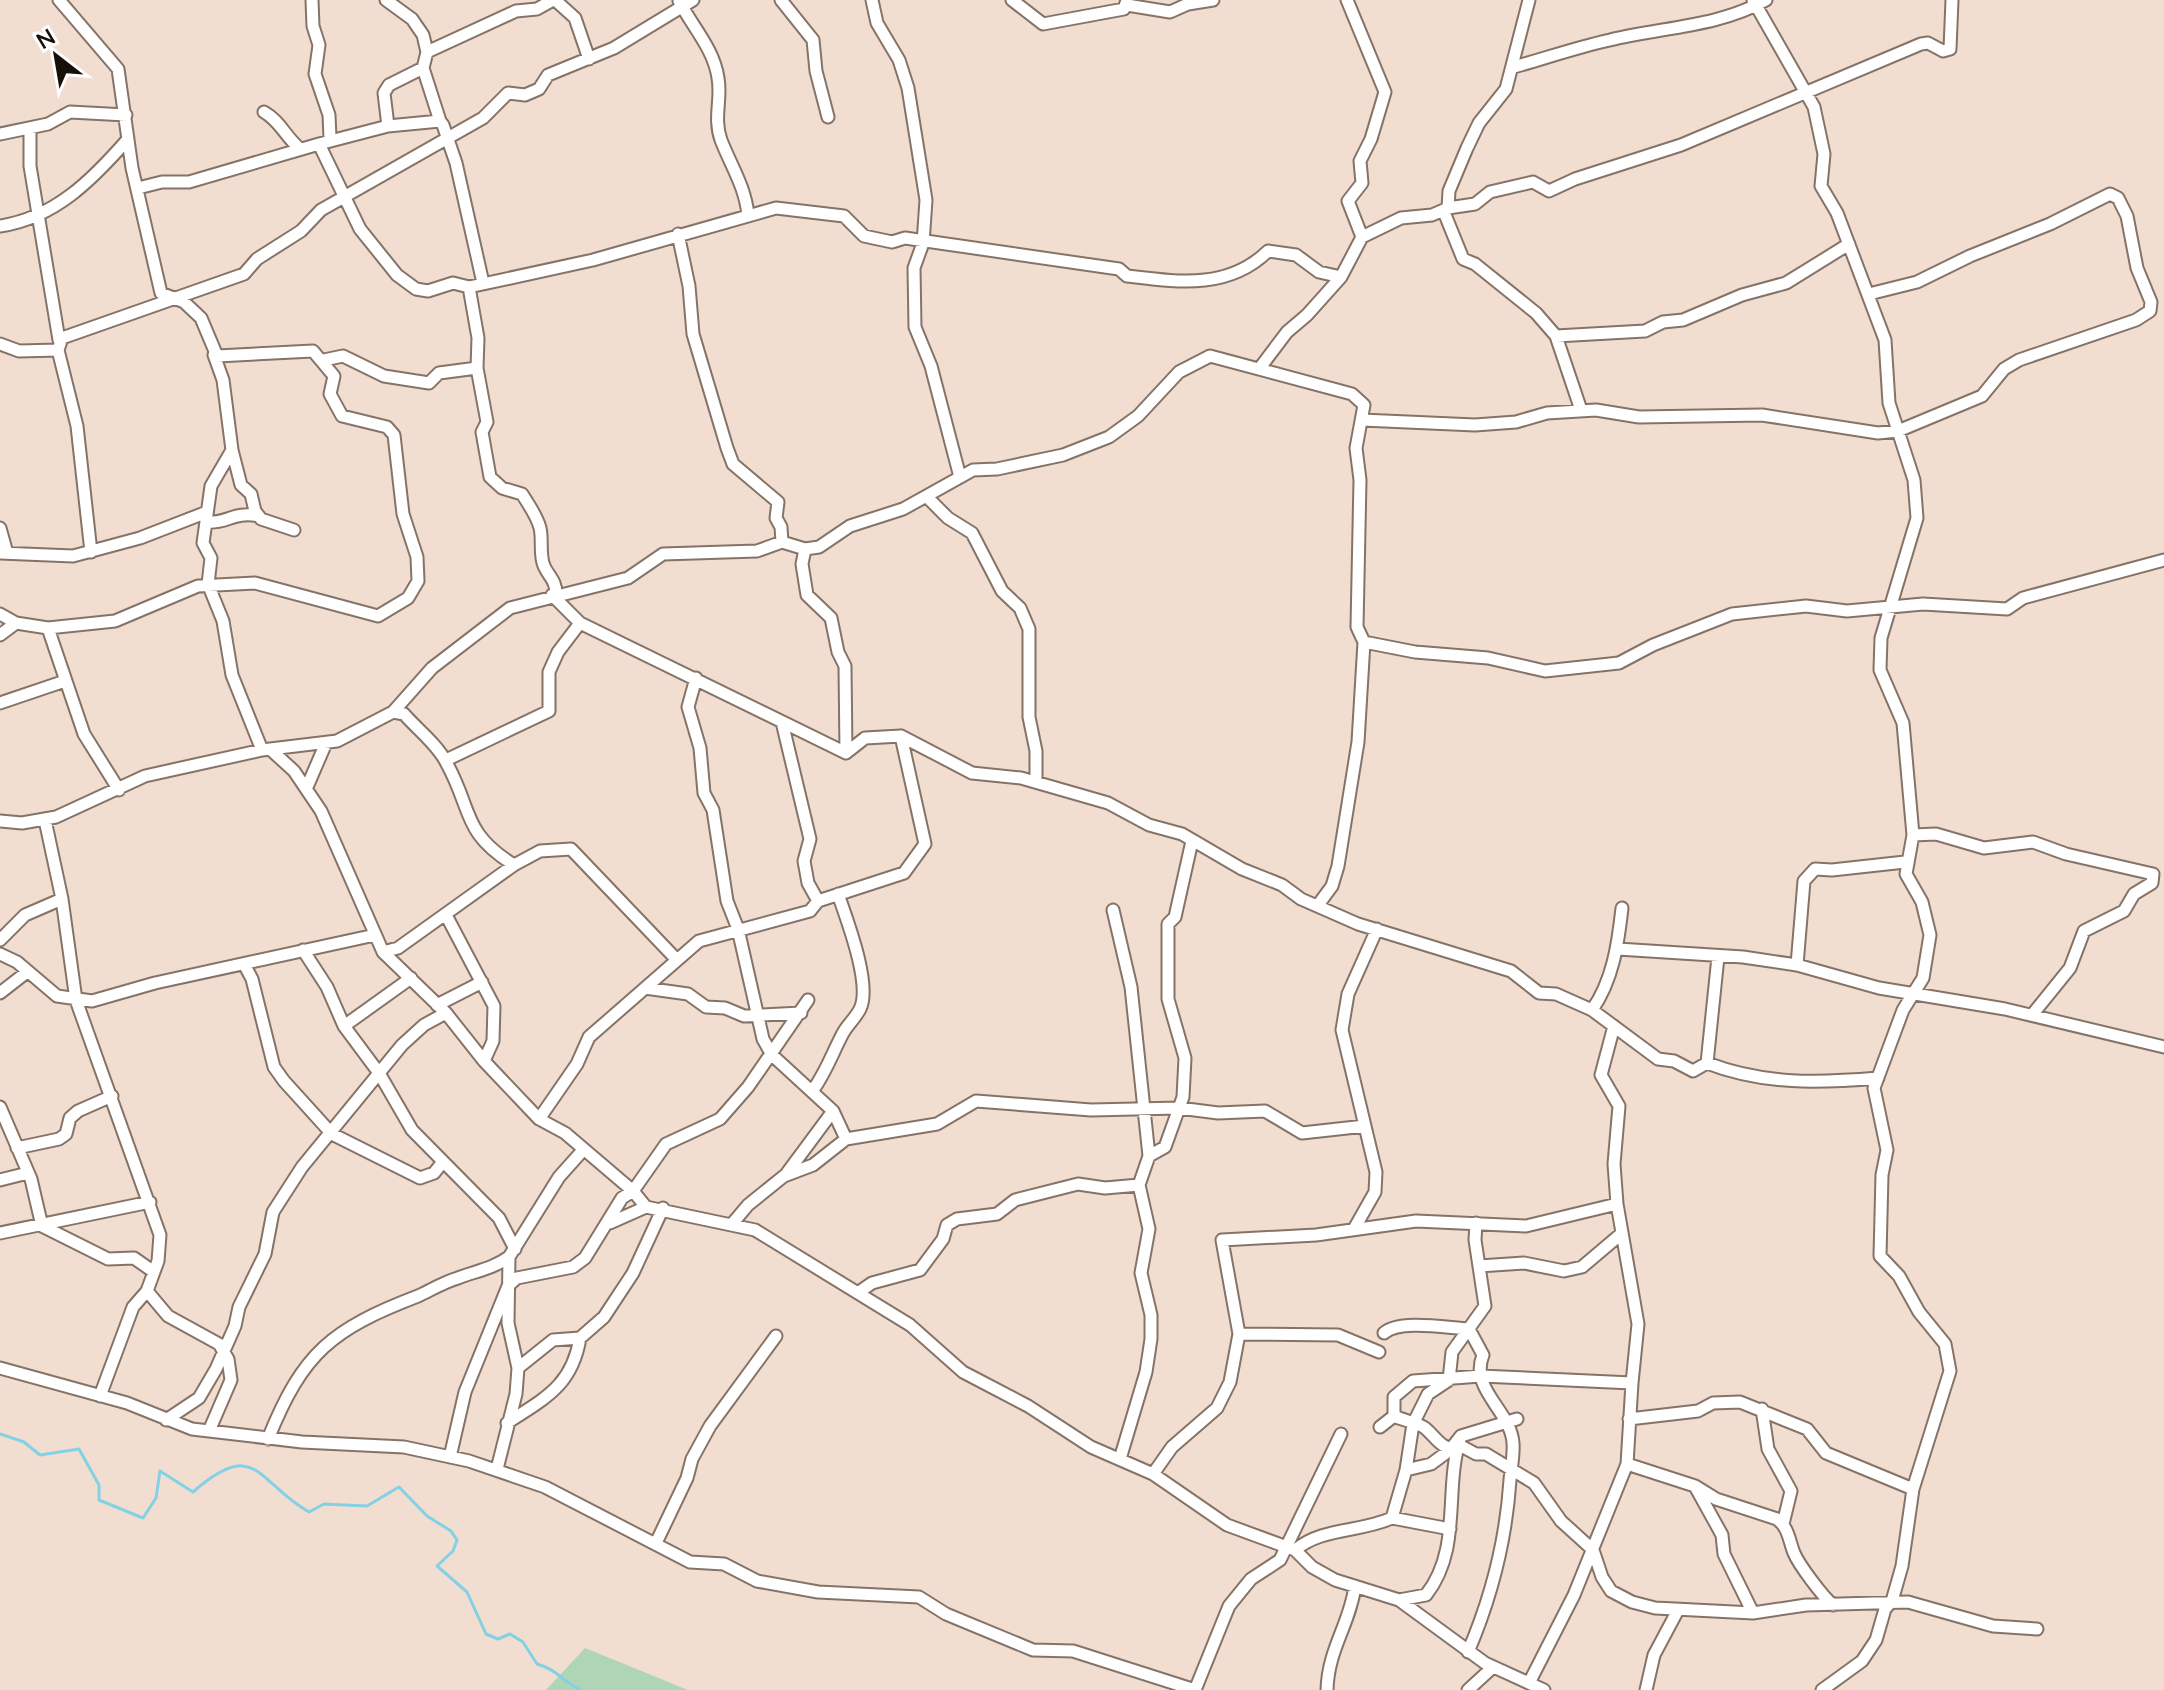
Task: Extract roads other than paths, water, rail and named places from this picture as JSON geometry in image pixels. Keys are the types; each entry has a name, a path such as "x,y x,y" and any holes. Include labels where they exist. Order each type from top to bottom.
{"street":[{"path":"59,0 116,63 156,280 161,293 184,302 201,318 223,380 232,450 241,485 251,494 259,516"},
{"path":"312,0 313,26 319,45 315,74 329,115 324,141 360,229 387,265 407,283 428,291 453,283 469,287 593,260 776,208 844,216 864,236 1119,269 1127,276 1191,284 1250,268 1268,251 1296,255 1319,272 1341,277"},
{"path":"386,0 412,19 423,35 427,52 423,68 440,121 449,137 483,283"},
{"path":"427,52 516,11 537,9 554,0 575,18 589,59"},
{"path":"781,0 813,40 816,71 828,117"},
{"path":"872,0 877,23 899,60 908,88 926,200 923,243 914,268 915,327 931,366 960,477"},
{"path":"1012,0 1043,24 1127,3 1170,12 1188,4 1213,0"},
{"path":"1347,0 1385,92 1371,139 1362,153 1362,183 1348,201 1362,237"},
{"path":"1529,0 1506,89 1479,123 1460,162 1449,191 1446,210 1463,259 1475,264 1536,313 1556,336 1581,410"},
{"path":"1514,67 1610,40 1685,24 1704,25 1766,0"},
{"path":"1259,369 1287,332 1341,277 1362,237 1401,218 1475,204 1490,192 1533,182 1549,191 1553,190 1575,179 1681,145 1921,44 1928,43 1943,51 1950,49 1952,0"},
{"path":"0,344 19,351 59,345 168,298 244,274 264,254 301,231 321,210 483,118 508,93 531,93 542,86 548,75 614,48 685,2 715,66 719,81 715,101 717,126 746,196 748,215"},
{"path":"1754,3 1810,93 1824,154 1821,186 1849,244 1885,340 1889,403 1918,500 1917,518 1881,638 1880,670 1903,723 1913,835 1905,862 1906,874 1922,902 1930,935 1927,964 1903,1010 1874,1088 1887,1150 1882,1175 1880,1256 1899,1276 1919,1312 1945,1344 1950,1371 1913,1489 1902,1566 1892,1601 1885,1609 1876,1640 1862,1661 1822,1690"},
{"path":"388,126 384,93 396,81 423,68"},
{"path":"5,133 30,129 70,112 126,115"},
{"path":"264,112 277,119 283,133 299,148"},
{"path":"138,188 162,182 189,182 299,148 388,126 440,121"},
{"path":"30,129 28,144 59,345 77,426 91,552"},
{"path":"5,133 28,144"},
{"path":"0,226 40,215 71,197 128,139"},
{"path":"1362,420 1475,425 1581,410 1650,418 1762,415 1878,433 1898,431 1982,396 2004,369 2019,360 2136,320 2150,311 2151,302 2137,268 2127,216 2118,198 2110,194 2050,224 1970,256 1917,282 1869,294"},
{"path":"678,234 689,286 693,334 727,448 733,464 778,502 776,518 781,527 782,542"},
{"path":"1556,336 1645,331 1663,322 1683,320 1734,298 1786,283 1849,244"},
{"path":"469,287 478,338 477,368 487,422 482,432 490,477 502,488 522,494 535,514 542,532 539,542 545,568 552,575 554,595 580,623 846,753"},
{"path":"0,614 16,623 48,628 115,621 208,584 255,583 378,616 408,598 418,581 417,557 403,514 394,435 387,427 342,416 330,394 334,376 324,360 313,351 214,355"},
{"path":"324,360 343,356 384,376 429,383 439,373 477,368"},
{"path":"0,821 45,820 145,776 267,750 326,743 380,722 393,712 432,668 496,616 528,601 628,578 663,554 757,551 782,542 805,549 819,547 850,526 903,509 973,470 997,469 1063,455 1109,437 1138,416 1179,372 1210,356 1352,394 1364,405 1356,448 1360,480 1357,627 1364,642 1358,742 1338,866 1332,886 1318,905"},
{"path":"232,450 211,486 203,543 211,558 208,584 223,621 232,675 267,750 307,787 383,952 442,1009 484,1061 539,1119 565,1133 633,1191 646,1207"},
{"path":"927,497 948,518 972,533 1002,591 1020,608 1029,629 1029,717 1036,751 1036,781"},
{"path":"0,528 3,553 45,557 91,552 207,517 218,523 239,514 259,516 294,530"},
{"path":"805,549 802,564 807,595 831,618 838,652 845,666 846,753"},
{"path":"1364,642 1415,652 1488,658 1545,671 1619,663 1732,614 1806,606 1847,611 1923,604 2007,609 2023,598 2164,560"},
{"path":"0,635 16,623"},
{"path":"446,760 549,711 549,672 558,652 580,623"},
{"path":"48,628 84,734 119,790"},
{"path":"696,678 688,707 700,748 704,793 713,810 727,901 738,929 763,1039 772,1055 833,1111 846,1139"},
{"path":"0,703 65,681"},
{"path":"393,712 404,714 446,760 477,835 489,849 514,865"},
{"path":"782,722 810,839 804,861 808,883 818,901"},
{"path":"846,753 865,738 901,736 972,773 1036,781 1108,803 1149,825 1182,834 1318,905 1377,929 1511,971 1539,993 1556,994 1592,1010 1658,1059 1674,1061 1693,1071 1707,1063"},
{"path":"539,1119 577,1064 589,1037 699,941 810,911 818,901 904,873 925,844 901,736"},
{"path":"307,787 326,743"},
{"path":"45,820 62,899 76,1000 160,1235 161,1251 147,1291 133,1307 100,1396"},
{"path":"1913,835 1936,834 1984,848 2033,842 2066,854 2152,872 2152,883 2134,894 2124,911 2084,931 2070,968 2032,1015"},
{"path":"1149,1156 1165,1147 1179,1108 1185,1058 1168,999 1166,957 1168,924 1175,917 1192,841"},
{"path":"383,952 398,948 514,865 540,851 571,849 677,960"},
{"path":"1797,965 1804,881 1810,873 1815,869 1905,862"},
{"path":"813,1090 827,1071 842,1033 861,1008 863,991 853,938 838,894"},
{"path":"0,940 25,915 62,899"},
{"path":"1592,1010 1602,996 1618,949 1622,908"},
{"path":"1113,910 1131,987 1133,1031 1146,1109 1149,1156 1139,1185 1149,1229 1141,1273 1151,1315 1151,1339 1146,1372 1120,1459"},
{"path":"446,915 494,1006 493,1041 484,1061"},
{"path":"1354,1229 1375,1192 1376,1172 1342,1030 1348,994 1377,929"},
{"path":"0,954 57,996 92,1001 375,935"},
{"path":"1618,949 1797,965 1913,995 2032,1015 2164,1047"},
{"path":"303,950 327,987 344,1026 379,1073 412,1130 499,1218 512,1253 508,1323 518,1368"},
{"path":"1707,1063 1718,957"},
{"path":"244,964 252,979 274,1067 332,1134 420,1178 434,1173 442,1163"},
{"path":"0,993 27,972"},
{"path":"344,1026 411,978"},
{"path":"166,1420 199,1398 224,1352 239,1307 265,1254 273,1212 302,1167 379,1073 424,1025 482,982"},
{"path":"645,988 688,994 706,1007 757,1016 801,1013"},
{"path":"450,1457 465,1392 508,1286 532,1273 573,1267 594,1249 622,1198 633,1191 666,1144 720,1119 772,1055 808,1000"},
{"path":"1521,1684 1593,1550 1627,1464 1638,1324 1617,1204 1614,1164 1619,1106 1601,1075 1614,1026"},
{"path":"1707,1063 1732,1073 1809,1084 1878,1078"},
{"path":"17,1148 59,1139 66,1134 70,1118 78,1111 112,1096"},
{"path":"784,1176 813,1165 846,1139 937,1124 976,1101 1063,1109 1179,1108 1218,1113 1265,1111 1302,1133 1365,1126"},
{"path":"0,1107 28,1173 42,1226 108,1259 134,1258 154,1272"},
{"path":"732,1224 748,1205 784,1176 833,1111"},
{"path":"268,1439 301,1372 336,1334 387,1306 457,1278 494,1268 512,1253 559,1177 584,1149"},
{"path":"0,1180 28,1173"},
{"path":"859,1292 872,1283 920,1270 943,1239 947,1225 957,1219 997,1214 1015,1200 1078,1184 1105,1188 1139,1185"},
{"path":"0,1233 150,1202"},
{"path":"1153,1474 1172,1447 1217,1408 1230,1382 1239,1334 1222,1240 1316,1235 1416,1221 1526,1226 1617,1204"},
{"path":"608,1224 646,1207 663,1208 755,1230 910,1325 963,1372 1028,1406 1091,1447 1153,1474 1227,1525 1291,1549 1312,1567 1355,1586 1399,1600 1468,1652 1521,1684 1544,1690"},
{"path":"497,1469 516,1394 514,1379 518,1368 553,1340 580,1338 604,1317 633,1273 663,1208"},
{"path":"1449,1380 1452,1352 1485,1306 1476,1223"},
{"path":"1479,1266 1524,1263 1564,1271 1582,1267 1621,1234"},
{"path":"147,1291 168,1316 219,1344 224,1352 232,1371 231,1380 209,1431"},
{"path":"1384,1333 1389,1328 1411,1325 1469,1329"},
{"path":"1468,1652 1494,1584 1508,1518 1514,1447 1512,1421 1483,1385 1479,1364 1483,1355 1469,1329"},
{"path":"1239,1334 1338,1335 1379,1352"},
{"path":"656,1543 710,1426 776,1336"},
{"path":"507,1423 553,1394 576,1361 580,1338"},
{"path":"0,1368 209,1431 268,1439 404,1447 497,1469 569,1499 690,1562 724,1564 757,1581 818,1592 919,1597 946,1614 1033,1650 1073,1651 1195,1690 1229,1606 1251,1579 1271,1568 1291,1549 1325,1533 1365,1529 1392,1518 1450,1529"},
{"path":"1394,1416 1394,1397 1413,1381 1481,1376 1632,1383"},
{"path":"1392,1518 1406,1470 1413,1424 1428,1394 1449,1380"},
{"path":"1629,1419 1698,1411 1713,1403 1740,1402 1807,1429 1826,1453 1913,1489"},
{"path":"1762,1409 1768,1449 1791,1491 1783,1524 1795,1556 1822,1596 1833,1605"},
{"path":"1394,1416 1424,1426 1434,1442 1486,1454 1534,1483 1561,1521 1593,1550 1602,1577 1611,1591 1632,1602 1678,1610 1753,1613 1908,1602 1993,1626 2037,1629"},
{"path":"1380,1427 1394,1416"},
{"path":"1406,1470 1431,1464 1456,1445 1512,1421"},
{"path":"1291,1549 1341,1434"},
{"path":"1399,1600 1426,1595 1448,1550 1456,1445"},
{"path":"1627,1464 1695,1486 1716,1499 1783,1524"},
{"path":"1695,1486 1722,1535 1724,1554 1753,1613"},
{"path":"1327,1690 1332,1650 1352,1605 1355,1586"},
{"path":"1646,1690 1654,1655 1678,1610"},
{"path":"1468,1690 1493,1667"}],"waterway":[{"path":"0,1434 24,1442 40,1455 79,1449 99,1485 99,1500 143,1518 156,1498 160,1471 193,1492 231,1467 244,1466 256,1470 309,1512 324,1504 367,1506 399,1487 427,1516 451,1531 457,1540 453,1551 437,1566 467,1592 486,1634 498,1639 510,1634 523,1642 537,1664 580,1690"}]}
